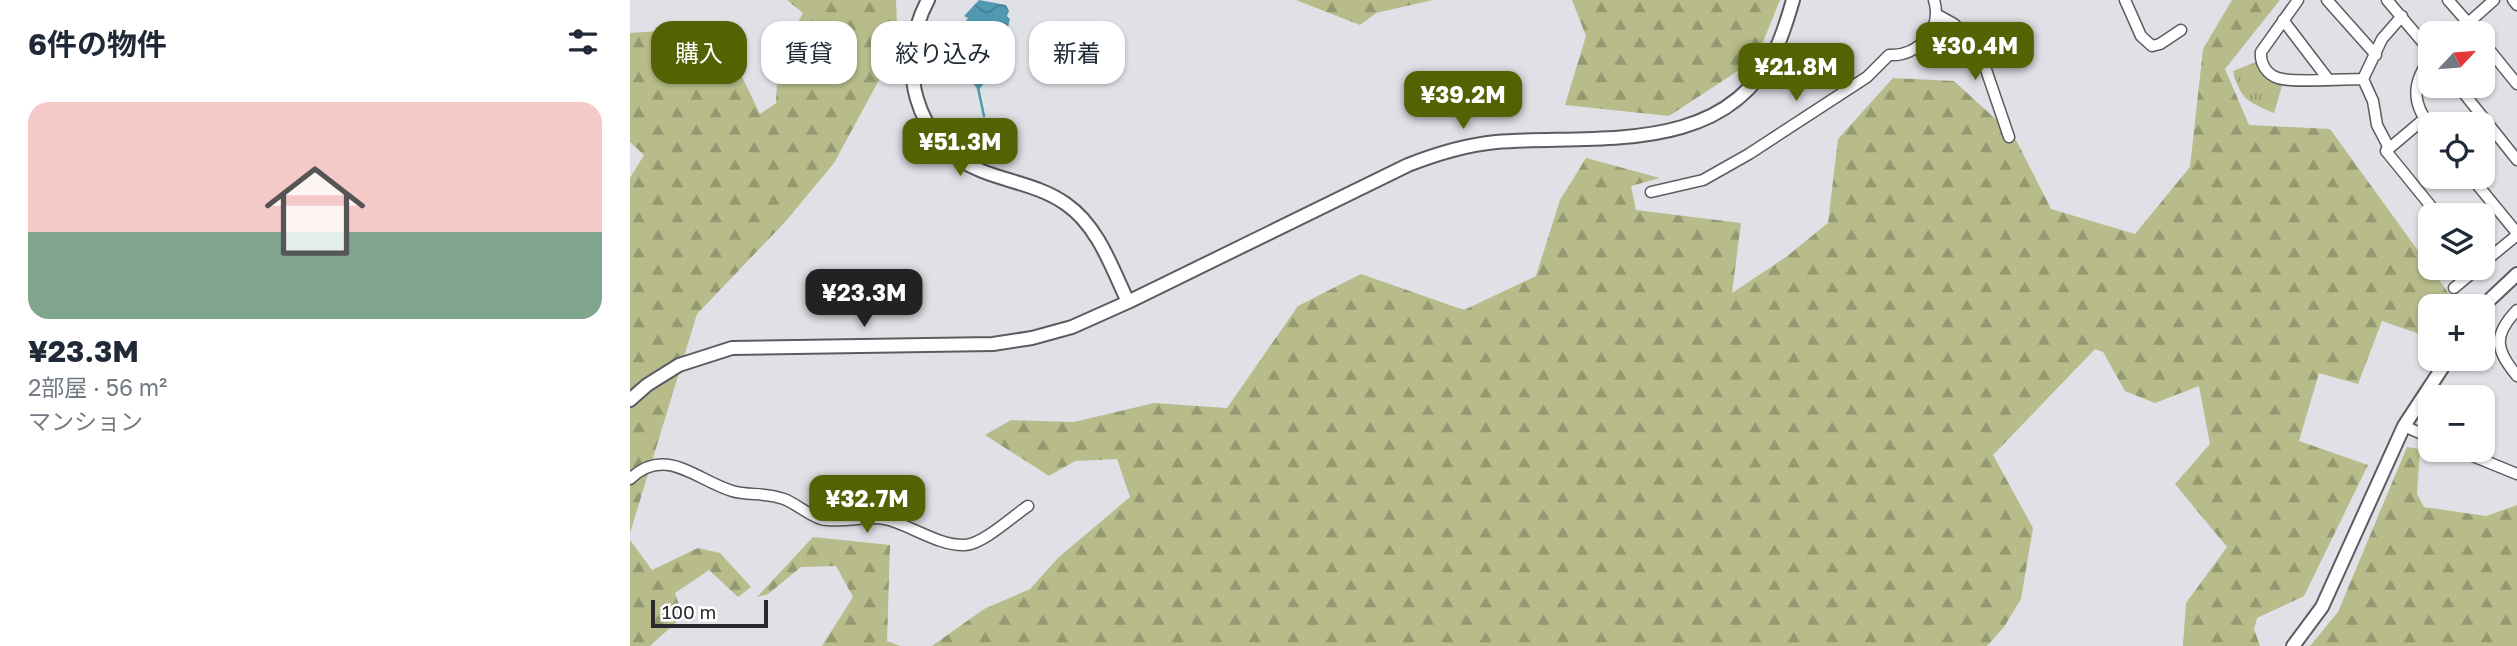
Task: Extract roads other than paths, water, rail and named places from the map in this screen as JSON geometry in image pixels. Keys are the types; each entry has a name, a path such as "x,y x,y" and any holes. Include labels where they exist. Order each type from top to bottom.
{"street":[{"path":"928,0 914,38 911,59 911,80 924,119 940,141 958,158 980,171 1034,189 1066,204 1096,236 1128,302"},
{"path":"630,400 647,384 679,365 732,348 993,344 1032,338 1072,327 1128,302 1408,165 1444,152 1494,143 1649,135 1699,122 1715,115 1736,98 1762,71 1774,51 1793,0"},
{"path":"1651,192 1703,180 1749,154 1867,77 1889,55 1899,56 1924,45 1936,14 1934,0"},
{"path":"2125,0 2141,36 2152,46 2160,44 2181,30"},
{"path":"2298,0 2262,52 2261,60 2268,72 2281,80 2364,79"},
{"path":"2328,0 2376,55"},
{"path":"2388,0 2418,37"},
{"path":"2448,0 2466,21"},
{"path":"2472,21 2494,0"},
{"path":"2513,0 2517,5"},
{"path":"1936,14 1954,24 1980,52 2009,136"},
{"path":"2386,151 2388,146 2377,125 2373,101 2364,79 2382,39 2402,16"},
{"path":"2283,19 2328,79"},
{"path":"2496,57 2517,84"},
{"path":"2418,80 2415,89 2418,97"},
{"path":"2468,98 2517,160"},
{"path":"2386,151 2418,130"},
{"path":"2386,151 2428,203"},
{"path":"2481,189 2517,234 2495,253"},
{"path":"2495,295 2517,274"},
{"path":"2454,288 2463,280"},
{"path":"2517,311 2505,322 2500,333 2499,348 2503,359 2517,376"},
{"path":"2293,646 2322,607 2404,426 2440,371"},
{"path":"2404,426 2418,432"},
{"path":"2488,462 2517,474"},
{"path":"630,479 651,465 673,466 733,492 761,493 785,499 818,518 841,522 882,519 950,544 968,545 1028,506"}],"water":[{"path":"979,0 1006,5 1010,19 966,21 968,18 964,16"}],"waterway":[{"path":"978,88 984,116"}]}
